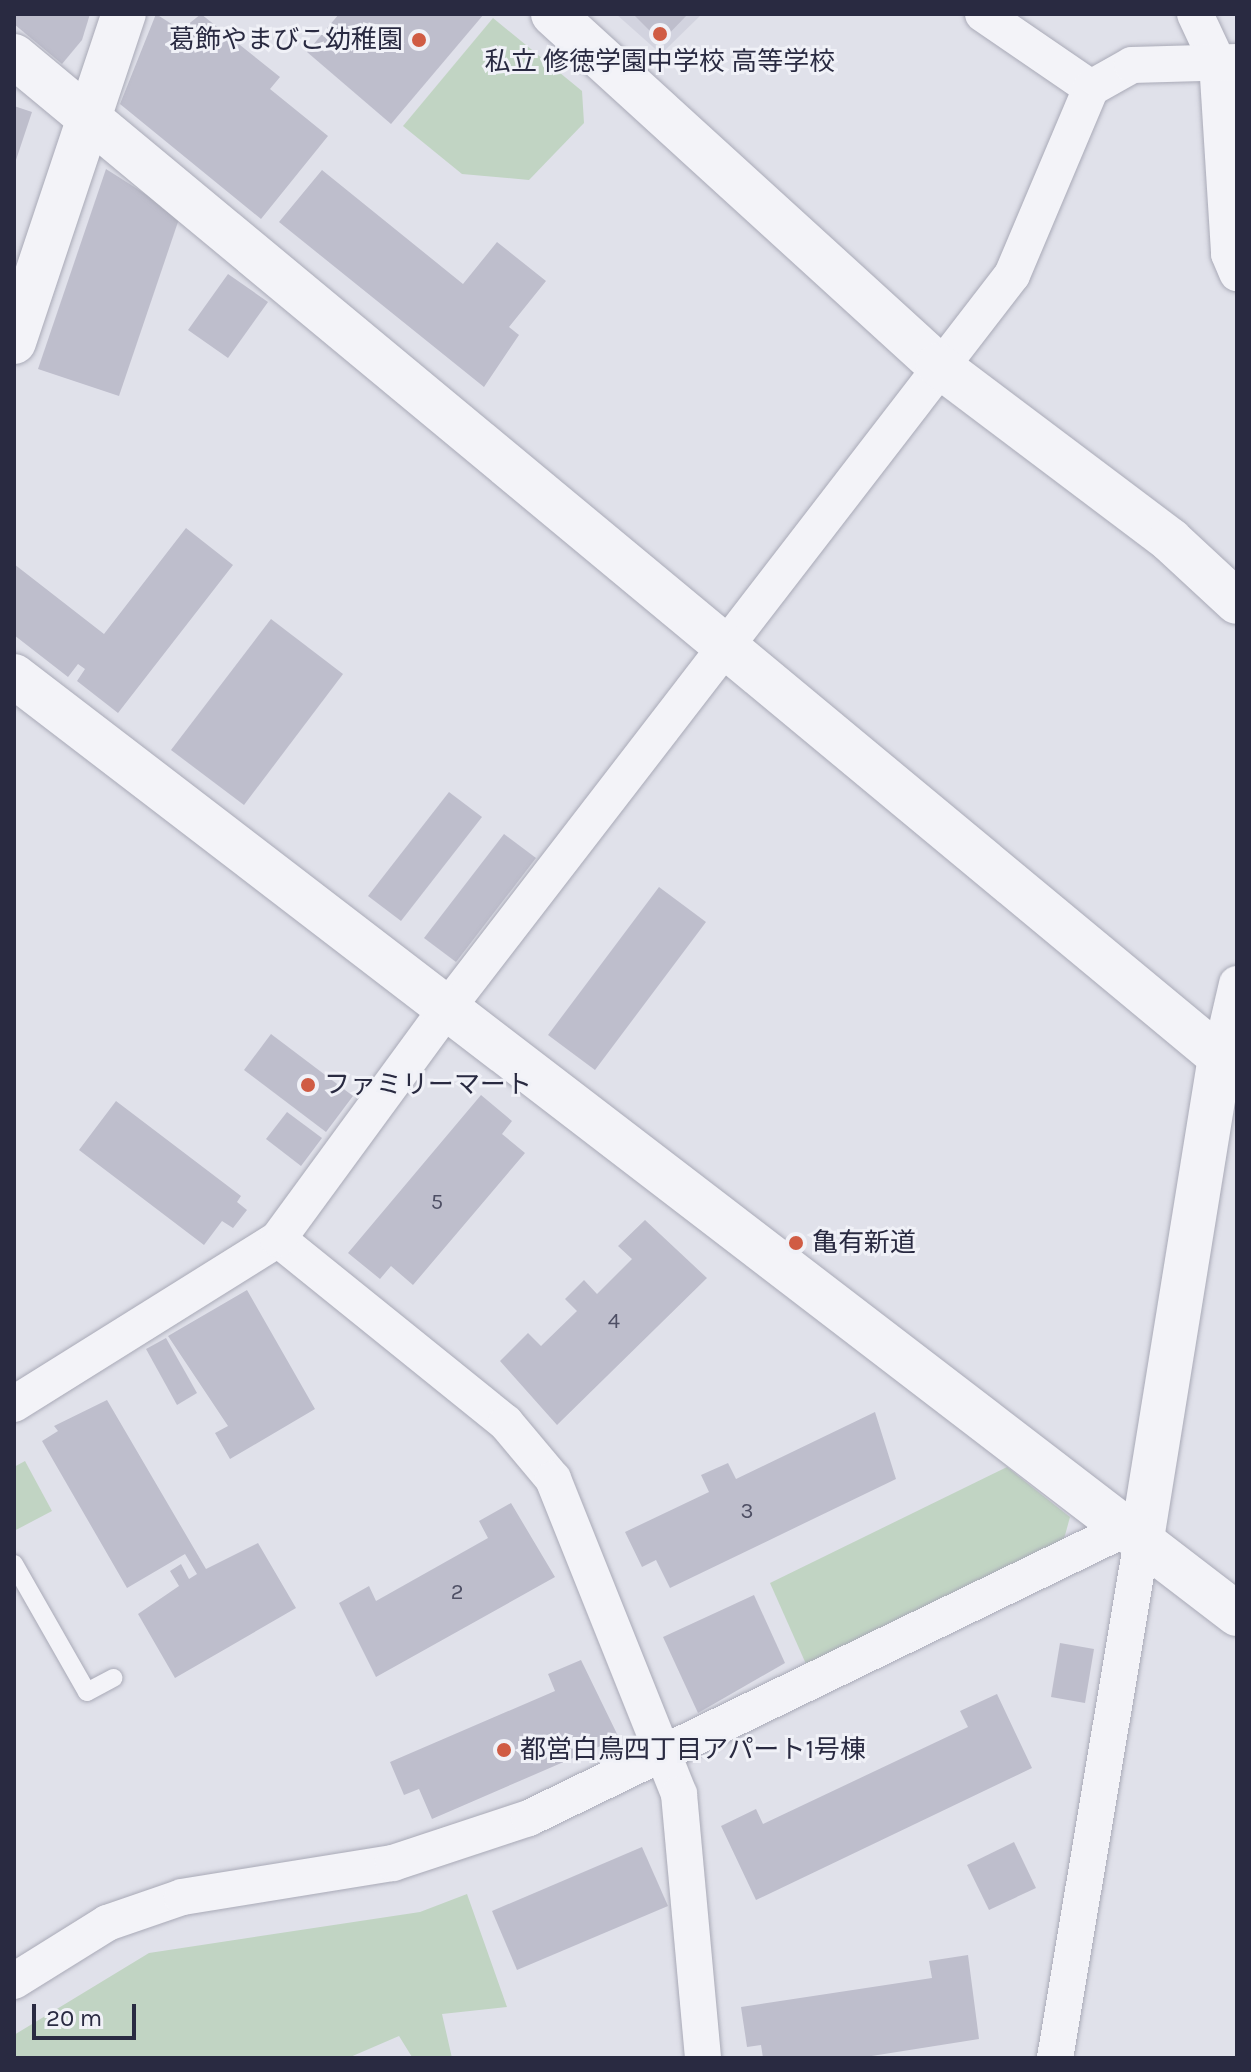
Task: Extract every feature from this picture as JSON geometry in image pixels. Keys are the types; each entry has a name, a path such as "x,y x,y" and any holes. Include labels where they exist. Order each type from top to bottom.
{"street":[{"path":"14,342 124,14"},
{"path":"553,14 938,365 1170,540 1237,602"},
{"path":"983,14 1091,88"},
{"path":"1195,14 1227,62 1229,254 1237,273"},
{"path":"14,56 1220,1057"},
{"path":"14,1404 278,1239 448,1007 938,365 1012,275 1091,88 1132,65 1227,62"},
{"path":"14,676 1237,1614"},
{"path":"1055,2058 1134,1534 1220,1057 1237,984"},
{"path":"278,1239 506,1423 540,1459 565,1503 679,1794 703,2058"},
{"path":"14,1981 107,1923 182,1897 393,1863 529,1818 1134,1534"}],"lane":[{"path":"14,1564 87,1692 113,1678"}],"shaded area":[{"name":"私立 修徳学園中学校 高等学校","path":"616,14 702,14 661,54"}],"green space":[{"path":"493,18 582,91 584,123 529,180 462,174 403,126"},
{"path":"25,1461 52,1511 14,1531 14,1467"},
{"path":"1007,1467 1070,1517 1064,1539 806,1664 770,1583"},
{"path":"467,1894 507,2007 442,2014 452,2058 412,2057 399,2036 348,2058 14,2058 14,2035 149,1953 420,1912"}],"building":[{"path":"14,14 90,14 82,40 62,64 14,24"},
{"path":"156,14 181,30 201,14 280,77 270,89 328,136 261,219 120,104"},
{"path":"339,14 484,14 391,124 307,52"},
{"path":"633,14 688,14 661,42"},
{"path":"14,106 32,112 15,163 14,163"},
{"path":"106,169 180,216 119,396 38,369"},
{"path":"322,170 463,284 497,242 546,281 509,327 519,335 484,387 279,222"},
{"path":"228,274 268,302 228,358 188,330"},
{"path":"186,528 233,565 118,713 77,681 85,669 78,664 68,677 14,635 14,564 104,634"},
{"path":"271,619 343,674 244,805 171,750"},
{"path":"449,792 482,817 401,921 368,896"},
{"path":"504,834 536,858 456,962 424,938"},
{"path":"659,887 706,922 595,1070 548,1035"},
{"path":"271,1034 353,1096 326,1132 244,1070"},
{"path":"481,1095 512,1121 502,1134 525,1153 413,1285 391,1266 380,1279 348,1253"},
{"path":"116,1101 241,1196 237,1202 247,1210 233,1228 222,1221 204,1245 79,1150"},
{"path":"287,1112 322,1138 301,1166 266,1139"},
{"path":"645,1220 707,1278 557,1425 500,1361 528,1333 541,1346 577,1311 565,1299 584,1280 597,1294 632,1259 618,1246"},
{"path":"247,1290 315,1409 230,1459 215,1433 228,1426 168,1336"},
{"path":"166,1338 197,1393 177,1405 146,1349"},
{"path":"107,1400 206,1569 258,1543 296,1608 175,1678 138,1614 179,1586 170,1571 181,1564 189,1579 197,1574 185,1554 127,1588 42,1441 58,1431 54,1426"},
{"path":"875,1412 896,1479 670,1588 656,1560 642,1567 625,1532 709,1492 701,1475 728,1463 736,1479"},
{"path":"511,1503 555,1577 376,1677 339,1603 369,1586 376,1601 488,1538 479,1521"},
{"path":"754,1595 785,1663 698,1713 663,1637"},
{"path":"1060,1643 1094,1649 1085,1703 1051,1697"},
{"name":"都営白鳥四丁目アパート1号棟","path":"581,1660 619,1738 432,1819 419,1789 404,1795 390,1762 555,1691 548,1674"},
{"path":"997,1694 1032,1768 756,1900 721,1826 756,1809 763,1824 968,1727 960,1711"},
{"path":"1014,1842 1036,1888 989,1910 967,1865"},
{"path":"642,1847 668,1906 517,1970 492,1911"},
{"path":"968,1955 979,2039 859,2058 763,2058 761,2045 747,2047 741,2007 932,1978 929,1961"}],"place":[{"name":"私立 修徳学園中学校 高等学校","path":"660,34"},
{"name":"葛飾やまびこ幼稚園","path":"419,40"},
{"name":"ファミリーマート","path":"308,1085"},
{"name":"亀有新道","path":"796,1243"},
{"name":"都営白鳥四丁目アパート1号棟","path":"504,1750"}]}
